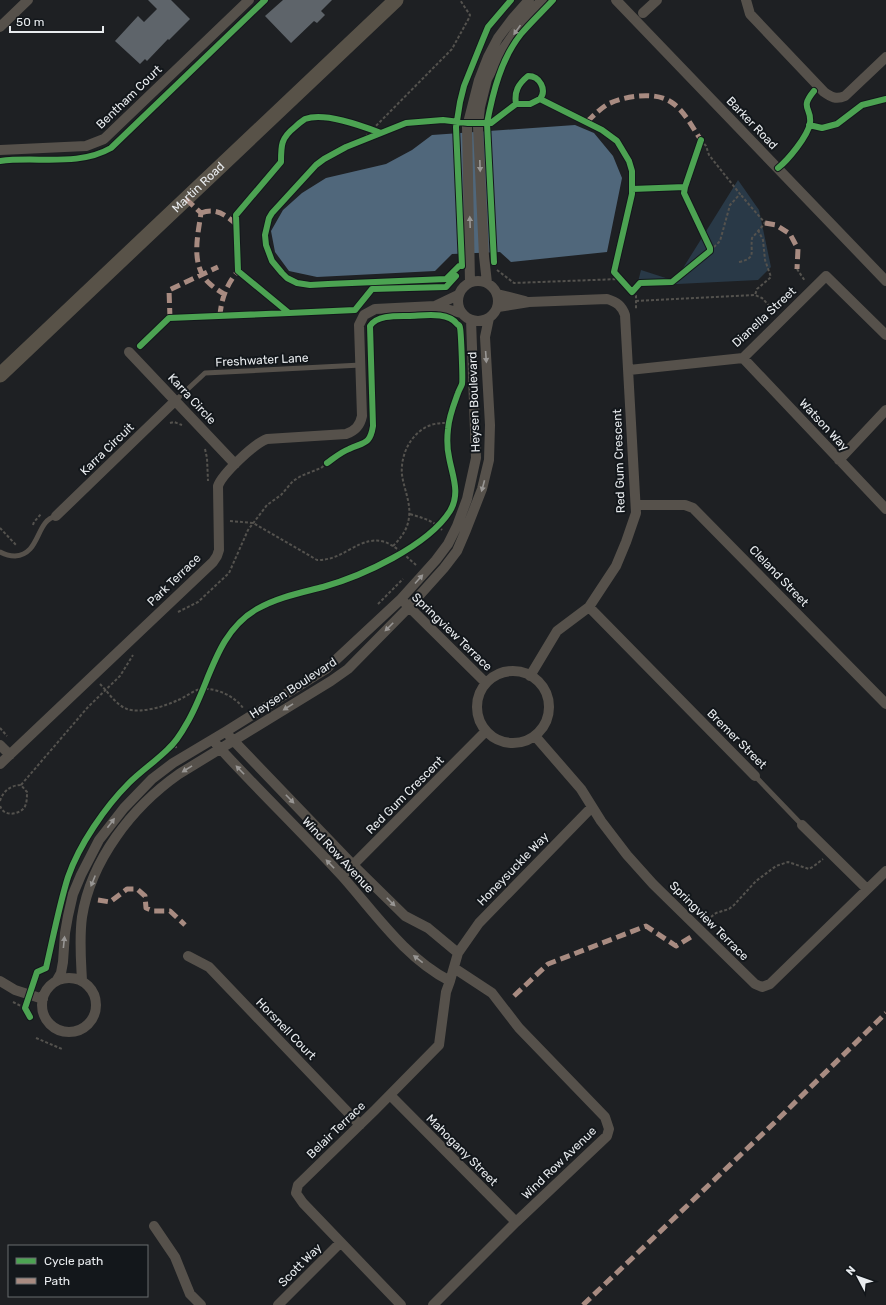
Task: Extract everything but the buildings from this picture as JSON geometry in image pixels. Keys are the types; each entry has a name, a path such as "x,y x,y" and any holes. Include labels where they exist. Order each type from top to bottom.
{"street":[{"path":"0,27 28,0"},
{"name":"Bentham Court","path":"0,150 86,146 104,139 249,0"},
{"name":"Martin Road","path":"0,375 396,0"},
{"path":"470,282 471,261 467,127 479,80 488,57 498,38 529,0"},
{"path":"487,283 484,256 478,127 480,107 487,79 504,48 525,18 542,0"},
{"name":"Barker Road","path":"616,0 886,280"},
{"path":"644,13 657,0"},
{"path":"746,0 750,14 824,92 832,97 840,98 845,96 886,57"},
{"name":"Dianella Street","path":"629,370 743,358 826,276 886,335"},
{"path":"435,306 461,313 471,320 483,321 493,315 498,307 495,289 482,281 470,282 461,289 458,295 457,301 461,313"},
{"name":"Red Gum Crescent","path":"497,294 529,302"},
{"path":"435,306 458,295"},
{"name":"Red Gum Crescent","path":"498,307 529,302 607,299 618,303 624,310 625,315 636,513 616,566 590,606 557,631 530,676"},
{"name":"Park Terrace","path":"0,764 217,556 219,550 218,492 220,481 235,464 259,443 267,439 346,434 357,428 362,416 359,325 364,315 375,309 435,306"},
{"name":"Heysen Boulevard","path":"82,981 80,951 82,917 92,883 110,846 130,818 162,787 179,774 348,669 409,607 457,551 482,489 489,460 490,425 485,337 489,318"},
{"name":"Heysen Boulevard","path":"57,980 62,962 65,933 73,894 88,860 99,840 124,808 152,780 173,763 326,669 400,600 436,560 448,544 457,526 467,499 476,458 471,320"},
{"name":"Karra Circle","path":"129,352 235,464"},
{"name":"Watson Way","path":"743,358 886,509"},
{"name":"Karra Circuit","path":"56,516 176,400"},
{"path":"839,460 886,410"},
{"name":"Cleland Street","path":"636,506 685,505 693,508 886,704"},
{"name":"Springview Terrace","path":"400,600 486,682"},
{"name":"Bremer Street","path":"590,606 755,776"},
{"path":"507,672 519,672 530,676 539,683 546,693 548,704 547,716 543,727 534,736 525,741 515,743 504,742 494,738 486,731 480,722 477,707 480,691 486,682 496,675 507,672"},
{"name":"Red Gum Crescent","path":"342,876 354,866 486,731"},
{"name":"Wind Row Avenue","path":"225,732 354,866 405,916 428,928 458,953"},
{"name":"Springview Terrace","path":"534,736 581,789 618,844 653,884 755,984 762,987 770,984 886,871"},
{"name":"Wind Row Avenue","path":"212,740 342,876 378,919 410,952 442,977 450,981"},
{"path":"1,746 10,754"},
{"name":"Honeysuckle Way","path":"458,953 479,922 592,807"},
{"name":"Bremer Street","path":"802,825 867,889"},
{"name":"Belair Terrace","path":"402,1305 340,1243 296,1193 298,1186 439,1045 446,992 458,953"},
{"name":"Horsnell Court","path":"188,956 209,968 360,1125"},
{"name":"Wind Row Avenue","path":"433,1305 516,1222 607,1136 609,1129 605,1117 519,1028 492,993 454,968"},
{"path":"74,978 82,981 90,987 94,995 96,1004 94,1013 90,1021 79,1029 66,1032 57,1029 50,1024 43,1012 43,998 51,985 57,980 74,978"},
{"path":"0,981 15,990 43,998"},
{"name":"Mahogany Street","path":"390,1095 516,1222"},
{"path":"154,1226 175,1257 190,1294 201,1305"},
{"name":"Scott Way","path":"278,1305 340,1243"}],"lane":[{"name":"Freshwater Lane","path":"176,400 205,373 361,365"},
{"path":"0,552 6,555 14,556 27,552 34,545 47,520 56,516"},
{"name":"Bremer Street","path":"755,776 802,825"}],"path":[{"path":"359,142 373,133 452,49 470,15 460,0"},
{"path":"365,128 373,133 381,133"},
{"path":"700,143 706,146 710,155 740,194 765,223 752,238 752,255 750,259 739,262"},
{"path":"705,255 720,240 730,205 740,194"},
{"path":"756,295 757,289 771,277 765,260 763,240 758,230"},
{"path":"708,243 710,251"},
{"path":"495,268 514,283 628,286"},
{"path":"614,272 636,296 636,315"},
{"path":"636,301 756,295 762,298 776,312 770,318"},
{"path":"393,546 406,530 410,514 409,502 404,489 402,473 404,453 417,433 424,428 437,424 449,423"},
{"path":"204,448 207,458 208,488"},
{"path":"175,613 198,602 229,574 243,539 252,523 267,505 281,495 293,481 321,468 329,461"},
{"path":"410,514 429,520 440,527 439,536"},
{"path":"218,520 252,523 317,560 336,558 361,543 369,540 378,540 405,551 416,564 412,569"},
{"path":"394,558 405,551"},
{"path":"374,607 407,574"},
{"path":"0,801 3,794 7,790 17,786 22,786 88,707 120,676 134,654"},
{"path":"109,694 125,709 137,710 160,707 179,700 204,687 229,695 236,699 250,717"},
{"path":"199,699 204,687"},
{"path":"236,711 243,707"},
{"path":"0,728 10,738 1,746"},
{"path":"168,750 177,738"},
{"path":"168,750 183,743"},
{"path":"0,805 1,809 7,813 16,813 24,808 27,792 22,786"},
{"path":"707,920 716,913 729,909 756,881 776,866 788,862 809,869 829,852"},
{"path":"28,1012 26,1008 29,994"},
{"path":"36,1038 62,1049"}],"shaded area":[{"path":"575,125 594,133 613,156 622,178 607,252 511,262 500,252 452,254 435,271 317,277 289,271 275,252 271,231 283,210 302,193 326,178 386,164 412,150 432,135"},
{"path":"738,180 759,210 771,267 758,280 637,286 641,270 675,281"}],"marked path":[{"path":"587,122 602,108 615,101 640,96 657,97 676,105 688,119 701,140"},
{"path":"186,199 201,213 197,240 197,259 199,268 209,283 224,294"},
{"path":"201,213 206,211 220,213 225,215 237,225"},
{"path":"765,223 776,225 790,234 798,249 797,269"},
{"path":"170,318 169,290 218,267"},
{"path":"220,316 225,292 238,271"},
{"path":"98,900 110,902 127,889 137,889 145,896 146,908 154,911 170,911 185,925"},
{"path":"514,996 548,964 646,926 676,946 691,937"},
{"path":"583,1305 774,1123 886,1013"}],"cycle path":[{"path":"0,161 71,159 98,154 111,148 265,0"},
{"path":"511,0 488,27 464,86 460,102 456,127 462,266 459,266 446,279 310,285 297,283 287,278 282,273 272,261 266,245 265,235 269,218 272,213 316,165 324,159 346,147 406,123 443,120 468,123 491,123 516,104 530,104 540,99 602,130 617,141 629,161 632,171 632,194 614,272 632,292 640,283 672,282 710,251 710,248 684,193 685,187"},
{"path":"494,262 487,123 489,111 495,88 508,54 521,34 553,0"},
{"path":"516,104 516,92 528,76 536,78 541,84 543,92 540,99"},
{"path":"778,168 797,147 806,134 810,123 807,101 814,91"},
{"path":"809,125 822,128 837,124 862,105 886,99"},
{"path":"381,133 343,121 323,117 305,119 290,131 284,138 281,151 281,162 236,215 238,271 289,313 355,310 372,289 446,287 456,276"},
{"path":"632,189 685,187 701,140"},
{"path":"140,346 169,318 289,313"},
{"path":"30,1017 25,1008 37,972 46,968 68,877 79,852 111,803 134,779 159,758 179,737 195,708 222,645 232,631 243,619 257,609 273,601 339,582 393,558 426,536 440,524 450,511 455,498 455,484 448,454 447,436 451,415 462,384 461,338 459,325 447,317 434,315 387,317 373,322 370,326 372,432 366,442 343,452 327,463"}]}
